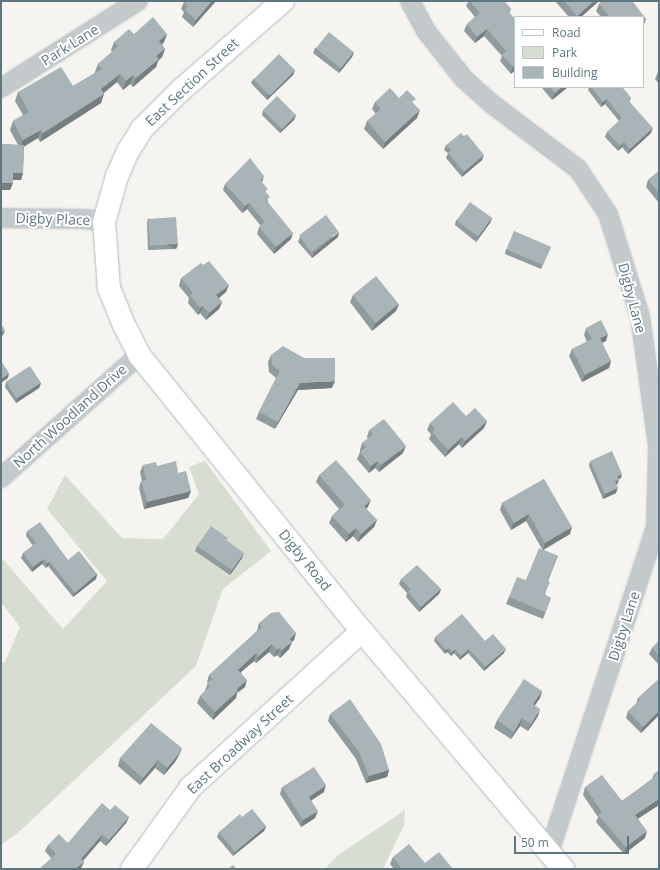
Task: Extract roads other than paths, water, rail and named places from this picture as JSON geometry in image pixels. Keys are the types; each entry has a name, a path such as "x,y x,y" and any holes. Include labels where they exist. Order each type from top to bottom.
{"street":[{"name":"Park Lane","path":"1,88 138,1"},
{"name":"East Section Street","path":"104,222 117,176 142,129 182,89 283,1"},
{"name":"Digby Lane","path":"410,1 426,31 464,79 492,104 578,169 608,214 640,316 658,446 656,527 549,853"},
{"name":"Digby Place","path":"1,218 85,219 104,222"},
{"name":"Digby Road","path":"104,222 109,288 124,325 139,355 362,631 563,869"},
{"name":"North Woodland Drive","path":"1,478 139,355"},
{"name":"East Broadway Street","path":"132,869 191,787 362,631"}]}
